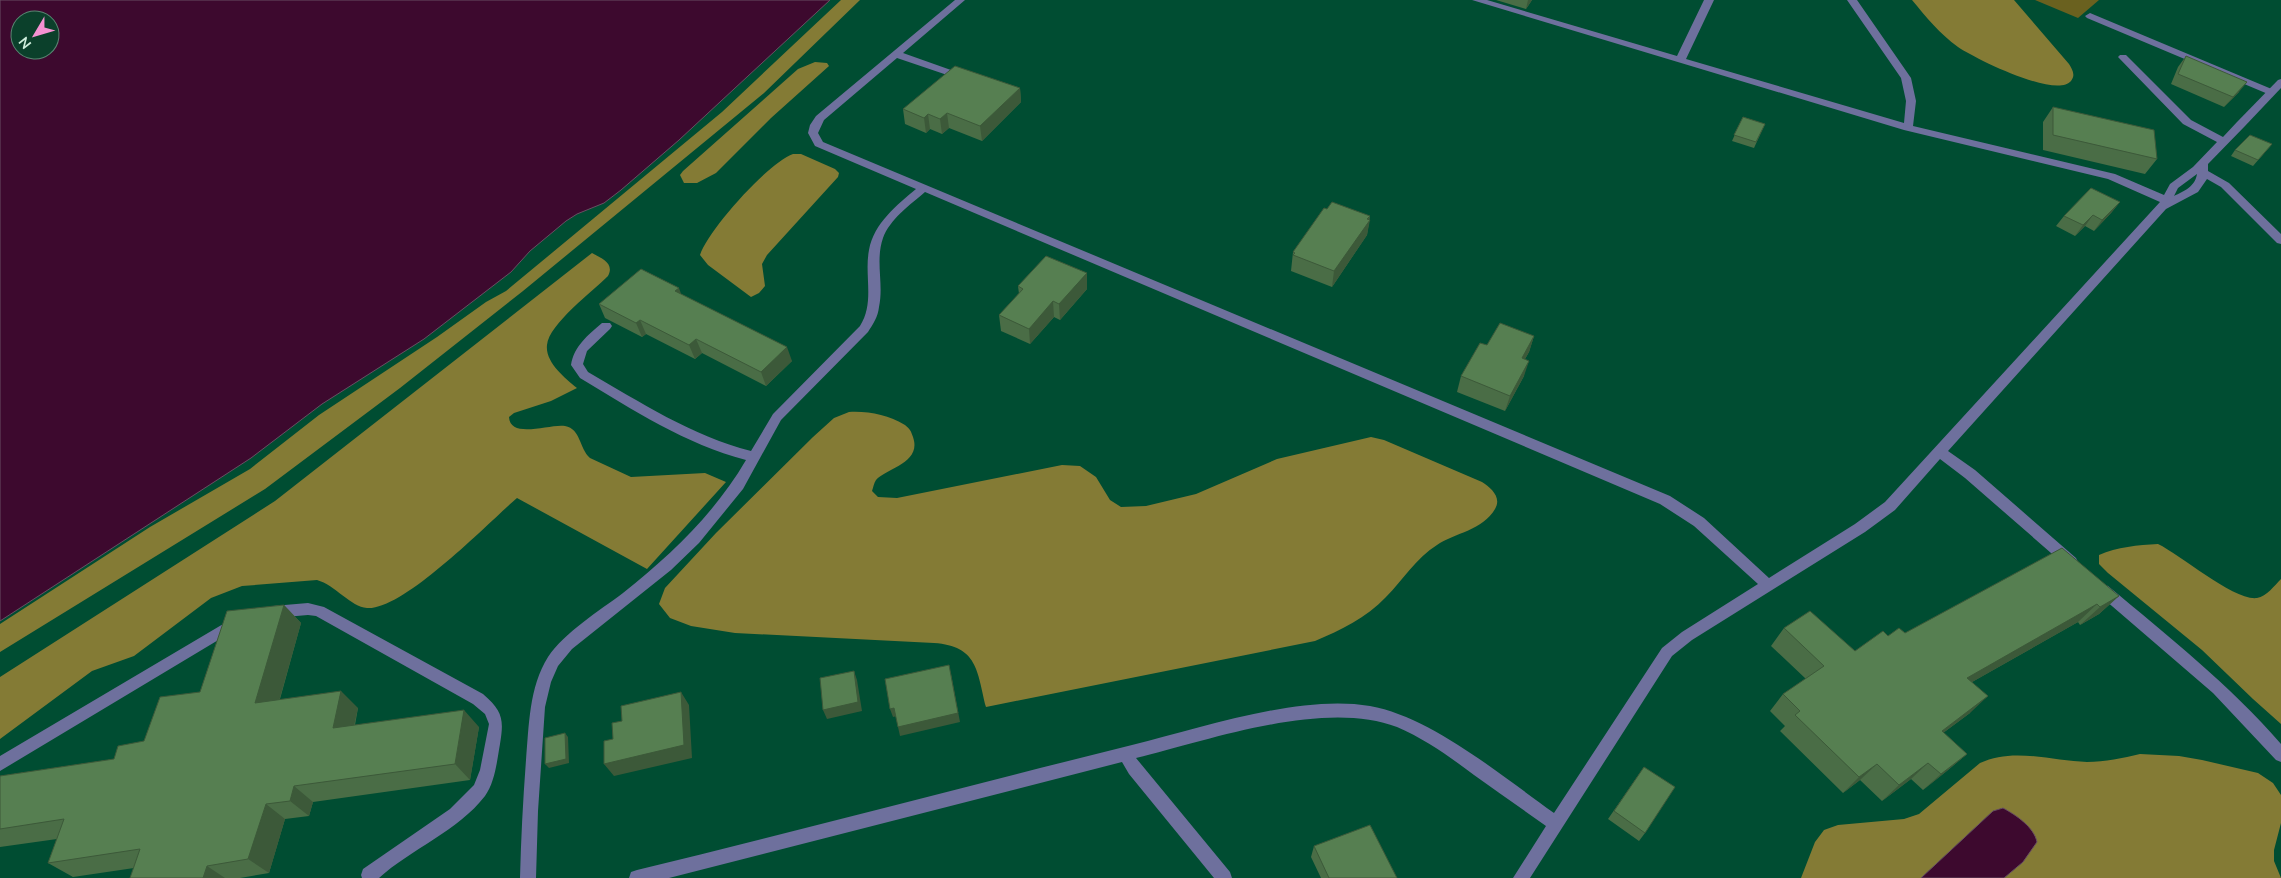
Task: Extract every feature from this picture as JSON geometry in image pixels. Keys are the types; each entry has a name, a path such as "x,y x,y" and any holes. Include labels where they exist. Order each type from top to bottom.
{"street":[{"path":"960,0 824,115 815,126 814,136 819,144 922,189 1665,500 1699,522 1768,585"},
{"path":"1477,0 1908,128 2111,176 2167,203"},
{"path":"1680,61 1709,0"},
{"path":"1852,0 1906,78 1911,101 1908,128"},
{"path":"2090,16 2271,92"},
{"path":"896,54 974,81"},
{"path":"2123,57 2187,122 2223,142"},
{"path":"1521,878 1667,652 1680,641 1872,520 1890,506 1938,451 2167,203 2174,186 2201,167 2281,82"},
{"path":"2201,167 2225,185 2281,240"},
{"path":"528,878 530,811 537,721 544,682 553,662 567,645 666,566 685,548 724,504 738,485 777,417 868,324 875,305 873,257 878,238 890,220 922,189"},
{"path":"606,326 585,345 578,356 577,365 584,375 694,437 716,447 754,457"},
{"path":"1938,451 1970,474 2082,571"},
{"path":"2096,584 2250,720 2281,755"},
{"path":"0,764 217,633 252,616 308,609 319,611 478,699 494,714 496,724 488,770 480,790 459,810 368,877"},
{"path":"637,878 1126,754 1295,715 1334,710 1368,713 1400,721 1431,737 1557,825"},
{"path":"1126,754 1134,769 1224,878"}],"shaded area":[{"path":"0,0 830,0 679,140 621,190 604,203 577,214 566,221 530,251 511,272 424,339 322,404 251,458 0,621"},
{"path":"841,0 860,0 764,93 523,291 400,388 265,489 0,652 0,624 150,527 250,469 319,415 437,337 486,302 506,291 722,112"},
{"path":"1912,0 2014,0 2069,64 2073,77 2071,81 2062,85 2049,85 2015,75 1980,59 1958,47 1945,37"},
{"path":"2035,0 2099,0 2078,18"},
{"path":"815,62 827,63 829,66 771,118 716,173 697,183 684,183 680,175 683,171 798,69"},
{"path":"793,154 801,154 835,169 839,173 838,177 767,255 762,264 765,286 759,293 751,297 708,265 700,255 705,244 740,198 769,170"},
{"path":"592,253 608,264 610,271 608,276 555,327 547,345 547,351 552,363 577,388 551,401 514,413 509,417 511,424 516,428 532,429 565,426 570,428 577,435 586,454 590,458 631,477 705,473 726,482 647,569 517,498 445,564 402,596 383,605 367,608 361,607 330,586 317,580 242,586 211,598 134,656 92,671 0,739 0,677 275,501"},
{"path":"849,412 864,412 885,416 907,426 913,437 913,453 908,459 876,480 872,491 878,497 897,498 1062,465 1080,466 1096,477 1110,500 1121,507 1146,506 1196,494 1277,459 1371,437 1384,440 1482,482 1494,493 1497,505 1490,516 1483,522 1429,550 1386,597 1362,617 1344,628 1315,641 986,707 973,663 959,649 948,645 735,633 691,626 670,618 659,604 665,588 716,533 813,437 834,418"},
{"path":"2158,544 2222,585 2247,597 2257,598 2264,595 2281,579 2281,724 2202,650 2099,564 2099,555 2106,552 2128,547"},
{"path":"2140,754 2179,756 2202,760 2258,773 2273,783 2281,795 2281,823 2274,850 2274,861 2281,878 2004,878 2023,862 2003,808 1993,811 1921,878 1801,878 1815,842 1824,830 1838,825 1904,819 1919,814 1980,763 1993,758 2019,755 2094,762"},
{"path":"2003,808 2028,826 2037,842 2023,862 2004,878 1921,878 1993,811"}],"building":[{"path":"2186,56 2247,82 2233,97 2178,74"},
{"path":"955,66 1020,88 980,126 947,113 940,119 928,114 924,118 903,109"},
{"path":"2053,107 2154,130 2157,159 2053,135"},
{"path":"1743,117 1765,124 1756,142 1734,135"},
{"path":"2250,135 2272,144 2258,160 2235,150"},
{"path":"2091,188 2120,202 2102,220 2093,215 2083,225 2064,216"},
{"path":"1332,202 1370,216 1367,219 1370,220 1334,271 1293,255 1295,253 1293,252 1324,208 1327,209"},
{"path":"1046,256 1087,273 1059,304 1053,301 1029,329 999,315 1023,289 1018,286"},
{"path":"641,269 679,288 675,291 787,347 761,372 696,339 689,345 640,320 636,323 599,304"},
{"path":"1500,323 1534,336 1522,358 1529,361 1510,396 1461,376 1480,343 1487,345"},
{"path":"2062,548 2119,596 2100,607 2097,604 1967,678 1988,696 1942,731 1967,754 1941,774 1928,763 1899,785 1877,764 1859,777 1795,715 1800,711 1783,694 1824,666 1784,628 1810,611 1855,651 1883,631 1888,636 1899,628 1905,633"},
{"path":"284,605 255,703 341,691 333,728 464,710 455,764 294,786 290,801 266,804 248,859 207,866 203,878 130,878 140,849 48,863 64,819 0,829 0,776 114,759 118,746 144,741 160,697 200,692 227,611"},
{"path":"949,665 958,713 898,727 894,708 890,709 885,679"},
{"path":"854,671 858,702 823,710 820,678"},
{"path":"681,692 684,745 604,764 604,741 613,739 612,723 622,721 621,706"},
{"path":"565,733 566,759 545,764 545,738"},
{"path":"1644,767 1675,787 1645,833 1614,811"},
{"path":"1370,825 1397,878 1329,878 1314,846"}]}
